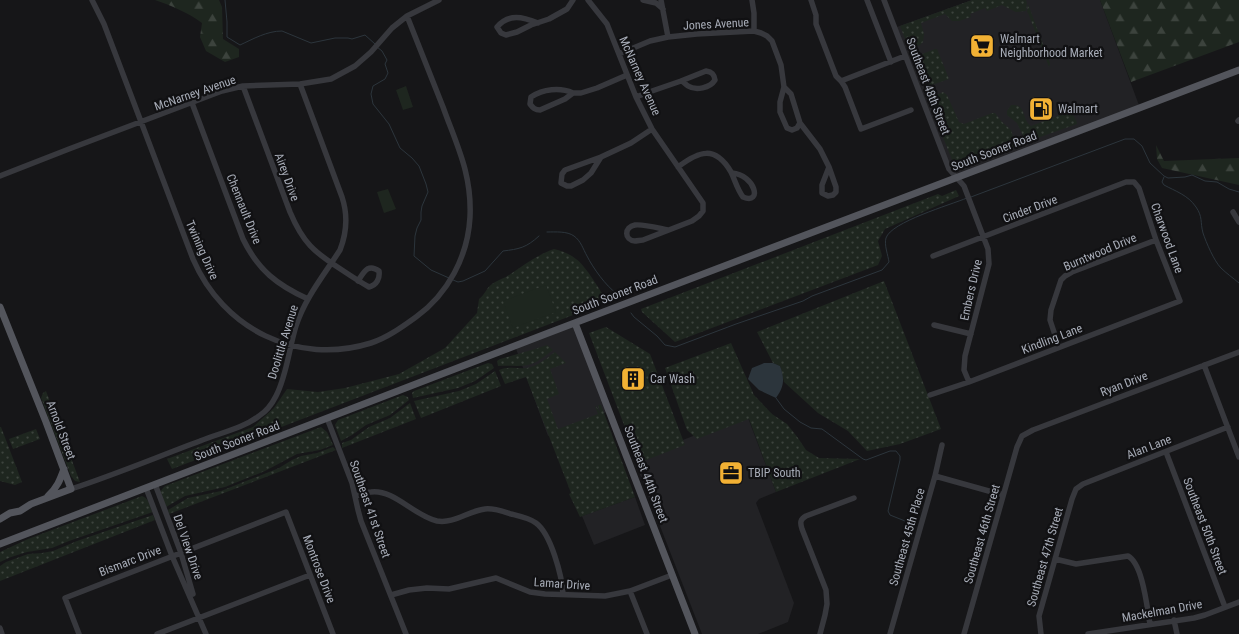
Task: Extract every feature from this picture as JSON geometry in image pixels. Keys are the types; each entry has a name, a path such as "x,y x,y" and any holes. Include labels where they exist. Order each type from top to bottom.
{"main road":[{"name":"South Sooner Road","path":"0,544 1239,70"},
{"name":"Arnold Street","path":"0,307 71,489"},
{"name":"Southeast 44th Street","path":"575,323 695,634"},
{"path":"0,520 10,513 20,511 44,498 59,484 64,469"},
{"path":"34,503 71,489"}],"street":[{"name":"Twining Drive","path":"92,0 104,24 193,259 206,284 218,300 243,323 273,340 318,350 335,350 372,343 403,327 426,310 449,281 461,260 468,233 470,204 468,182 462,157 407,16"},
{"name":"McNarney Avenue","path":"0,176 222,92 243,86 300,84 331,79 355,66 371,52 392,28 407,16 439,0"},
{"path":"538,23 527,19 511,18 506,19 497,27 501,33 517,32 549,19 567,9 573,0"},
{"name":"McNarney Avenue","path":"588,0 607,24 627,76 652,129 703,203 703,211 699,216 692,221 668,230"},
{"path":"643,0 656,3 662,9"},
{"path":"661,0 668,37"},
{"path":"867,0 891,62"},
{"name":"Southeast 48th Street","path":"884,0 949,169 957,178"},
{"path":"751,1 754,13 754,31"},
{"path":"814,1 816,24 836,76 845,87 861,129 911,110"},
{"name":"Jones Avenue","path":"619,54 668,37 754,31 768,36 772,41 781,65 784,87 780,102 780,112 783,121 787,128 792,130 797,128 800,123"},
{"path":"840,82 905,56"},
{"path":"636,97 706,71 711,72 715,80 707,86 694,88 682,81"},
{"path":"573,93 565,99 540,110 533,108 530,104 531,97 535,94 549,90 581,93 627,76"},
{"name":"Doolittle Avenue","path":"71,489 250,422 269,408 277,395 282,383 296,325 308,299 340,250 346,228 346,212 342,197 300,84"},
{"name":"Airey Drive","path":"243,86 295,224 312,249 358,281"},
{"path":"784,87 791,94 800,123 820,149 829,167"},
{"name":"Chennault Drive","path":"192,103 243,239 250,252 266,273 276,282 308,299"},
{"path":"601,157 591,173 583,180 571,186 561,182 562,174 565,170 601,157 631,143 652,129"},
{"path":"678,167 693,156 702,153 713,154 732,173 739,192 743,197 751,198 755,193 751,183 739,174 732,173"},
{"name":"Embers Drive","path":"957,178 964,186 984,237 988,249 989,264 964,356 964,370 969,382"},
{"name":"Cinder Drive","path":"933,256 1126,182 1134,182"},
{"name":"Charwood Lane","path":"1134,182 1138,188 1180,301"},
{"path":"1233,212 1239,222"},
{"path":"634,226 650,226 668,230 636,241 630,239 626,232 634,226"},
{"name":"Burntwood Drive","path":"1059,347 1050,320 1051,310 1064,276 1156,240"},
{"name":"Kindling Lane","path":"930,395 969,382 1180,301"},
{"path":"934,325 970,334"},
{"name":"Ryan Drive","path":"1020,440 1028,432 1239,352"},
{"path":"1204,365 1239,457"},
{"name":"Southeast 41st Street","path":"327,418 352,483 361,521 406,634"},
{"name":"Alan Lane","path":"1078,488 1083,484 1228,428"},
{"name":"Southeast 46th Street","path":"964,634 1020,440"},
{"name":"Southeast 45th Place","path":"890,634 942,445"},
{"name":"Southeast 50th Street","path":"1166,452 1225,607"},
{"path":"935,476 1003,495"},
{"name":"Del View Drive","path":"155,484 181,553 206,634"},
{"name":"Del View Drive","path":"146,488 172,556 200,617"},
{"name":"Southeast 47th Street","path":"1041,634 1039,616 1073,494 1078,488"},
{"path":"356,496 371,492 381,492 424,517 437,521 447,521 475,511 495,509 536,523 543,531 550,545 559,570 563,594"},
{"path":"820,634 827,604 826,590 800,522 806,516 854,498"},
{"name":"Bismarc Drive","path":"79,634 65,598 286,512"},
{"name":"Montrose Drive","path":"286,512 333,634"},
{"path":"1055,559 1076,564 1131,557 1139,572 1144,589 1150,624"},
{"path":"156,634 310,575"},
{"name":"Lamar Drive","path":"391,595 408,590 428,588 449,589 496,578 530,592 605,596 630,591 672,575"},
{"path":"630,591 647,634"},
{"name":"Mackelman Drive","path":"1088,634 1205,615 1239,602"},
{"path":"1174,620 1177,634"},
{"path":"0,628 2,634"}],"shaded area":[{"path":"972,0 1100,0 1140,108 957,178 949,169 894,28"},
{"path":"575,323 609,411 548,436 515,346"},
{"path":"764,363 773,363 780,366 783,383 776,398 759,390 748,379 752,368"},
{"path":"747,415 776,492 759,499 756,503 794,603 788,622 758,634 702,634 634,459"},
{"path":"635,497 645,525 594,545 582,516"}],"green space":[{"path":"155,0 219,0 222,7 223,39 239,49 239,57 225,62 206,51 200,37 202,23 179,10"},
{"path":"972,0 1026,0 1026,11 1016,12 1002,5 987,11 985,8 970,14 971,17 959,21 952,21 945,14 921,23 924,34 923,42 909,49 900,26"},
{"path":"1100,0 1239,0 1239,42 1131,82"},
{"path":"1028,4 1050,63 1049,67 1027,12"},
{"path":"937,49 949,79 929,86 921,80 912,58"},
{"path":"406,86 413,107 403,110 396,90"},
{"path":"943,92 947,95 959,122 964,124 995,113 1011,130 1016,146 969,164 968,162 955,166 928,99"},
{"path":"1011,105 1016,105 1022,109 1026,120 1031,126 1063,114 1065,111 1064,107 1067,106 1077,124 1026,142 1017,123 1007,115"},
{"path":"1156,145 1164,161 1239,158 1239,185 1162,168 1157,159"},
{"path":"388,189 396,209 384,213 377,192"},
{"path":"956,190 959,196 885,229 878,241 882,256 878,265 675,342 642,312 641,309 938,194 942,196"},
{"path":"554,249 569,254 580,262 607,302 172,469 167,459 253,427 274,408 287,389 318,392 345,388 399,374 445,348 477,313 479,299 490,286 535,258"},
{"path":"884,281 941,429 900,444 867,451 848,431 818,413 784,382 780,366 773,363 757,332"},
{"path":"546,285 556,312 513,328 503,301"},
{"name":"Car Wash","path":"606,327 650,354 685,445 641,462 637,459 589,333"},
{"path":"731,343 754,395 772,414 787,424 806,450 819,458 860,459 776,492 749,419 697,439 687,430 665,368"},
{"path":"547,345 553,350 535,363 524,366 498,366 497,361 500,359"},
{"path":"555,352 566,363 550,369 559,394 547,399 558,429 598,414 595,406 600,413 598,405 601,405 635,497 580,517 569,494 571,493 526,377 505,384 499,370 535,366"},
{"path":"488,363 492,364 494,368 475,381 458,388 413,398 412,393 414,391"},
{"path":"495,371 501,386 421,418 414,401 459,391 476,384"},
{"path":"46,391 80,482 75,481 71,476 41,398"},
{"path":"403,395 408,397 409,400 390,415 366,425 341,441 335,425 338,420"},
{"path":"410,403 416,419 342,448 342,443 351,440 369,427 390,418"},
{"path":"0,427 22,482 15,485 0,481"},
{"path":"321,427 327,432 333,445 320,450 297,454 265,471 225,487 185,496 166,507 160,492 165,486"},
{"path":"36,429 40,439 13,449 9,439"},
{"path":"333,447 336,450 169,514 168,510 188,498 221,491 279,468 301,456"},
{"path":"142,496 148,500 152,512 52,548 27,552 0,562 0,552 28,539"},
{"path":"153,515 155,520 0,581 0,566 6,562 28,554 53,551"}],"waterway":[{"path":"225,0 227,37 240,45 276,31 282,31 311,43 335,38 352,39 365,35 375,44"},
{"path":"377,47 382,51 387,60 385,64 388,73 385,79 373,86 371,94 373,104 389,124 400,148 419,166 428,192 422,206 421,220 415,236 414,256 431,270 449,278"},
{"path":"971,197 1125,139 1134,139 1142,146 1150,163 1168,178 1192,175 1205,181 1217,182 1239,192"},
{"path":"1164,177 1162,182 1164,185 1185,196 1196,207 1203,233 1218,265 1239,283"},
{"path":"631,313 665,345 675,347 803,301 882,270 889,262 886,238 890,232 909,220 967,198"},
{"path":"547,232 571,234 576,238 596,271 616,293"},
{"path":"453,280 463,281 485,271 503,251 522,247 539,236"},
{"path":"776,398 784,409 800,422 811,428 822,429 863,459 866,460 890,451 896,451 900,456 900,460 888,511 890,515 915,525"}],"place":[{"name":"Walmart Neighborhood Market","path":"982,46"},
{"name":"Walmart","path":"1041,109"},
{"name":"Car Wash","path":"633,379"},
{"name":"TBIP South","path":"731,473"}]}
